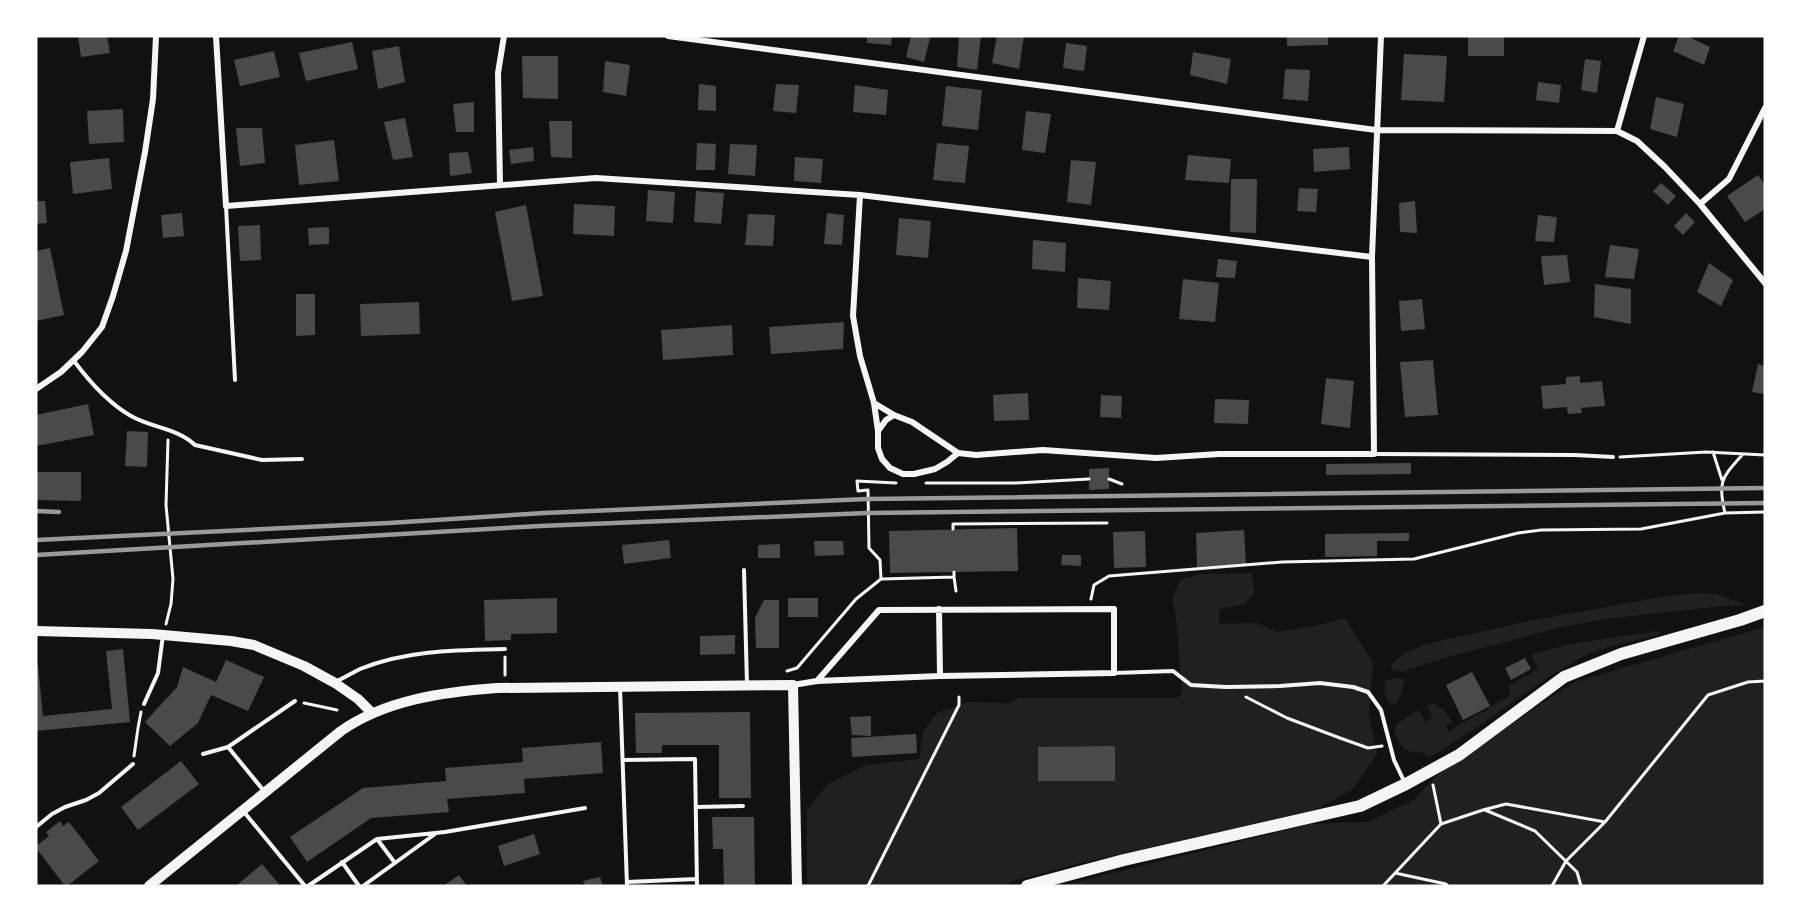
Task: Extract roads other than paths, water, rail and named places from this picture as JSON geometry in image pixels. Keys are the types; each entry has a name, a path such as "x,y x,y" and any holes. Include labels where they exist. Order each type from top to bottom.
{"main road":[{"path":"1027,886 1124,860 1360,806 1406,784 1459,754 1564,677 1620,654 1740,620 1765,610"}],"street":[{"path":"36,389 61,372 82,352 102,327 126,251 145,152 153,99 156,36"},
{"path":"216,36 226,206 596,178 860,195 1372,257"},
{"path":"500,185 498,73 504,36"},
{"path":"668,36 1376,130 1617,131 1637,141 1665,167 1700,204 1765,283"},
{"path":"874,403 912,422 958,453 976,455 1043,450 1156,458 1219,454 1374,454 1372,257 1381,36"},
{"path":"1617,131 1644,36"},
{"path":"1700,204 1730,179 1765,108"},
{"path":"860,195 854,316 860,356 874,403 878,448 882,459 890,468 903,474 914,474 935,469 958,453"},
{"path":"878,431 886,420 894,415"},
{"path":"939,609 940,676"},
{"path":"149,886 341,732 372,713 421,699 497,688 793,685 817,681 940,676 1114,673 1114,609 879,610 817,681"},
{"path":"36,631 164,634 254,645 304,666 335,683 358,699 372,713"},
{"path":"793,685 797,886"}],"lane":[{"path":"226,206 235,380"},
{"path":"73,360 90,382 131,416 168,429 187,438 195,445 262,460 302,459"},
{"path":"1374,454 1613,457"},
{"path":"744,570 747,686"},
{"path":"144,704 158,673 164,634"},
{"path":"335,683 359,669 399,658 448,651 505,649"},
{"path":"1114,673 1173,671 1191,685 1226,687 1320,683 1353,687 1368,692 1381,710 1394,760 1406,784"},
{"path":"620,686 627,884 696,879"},
{"path":"203,754 228,747 295,701"},
{"path":"228,747 264,792"},
{"path":"623,760 695,759 696,886"},
{"path":"36,827 52,814 99,793 133,764"},
{"path":"696,807 743,806"},
{"path":"242,810 306,886 377,838 436,833 585,808"},
{"path":"342,862 361,886 436,833"},
{"path":"377,838 394,863"}],"railway":[{"path":"36,540 544,513 867,499 1765,488"},
{"path":"36,555 540,526 868,513 1765,503"},
{"path":"36,511 59,512"}]}
